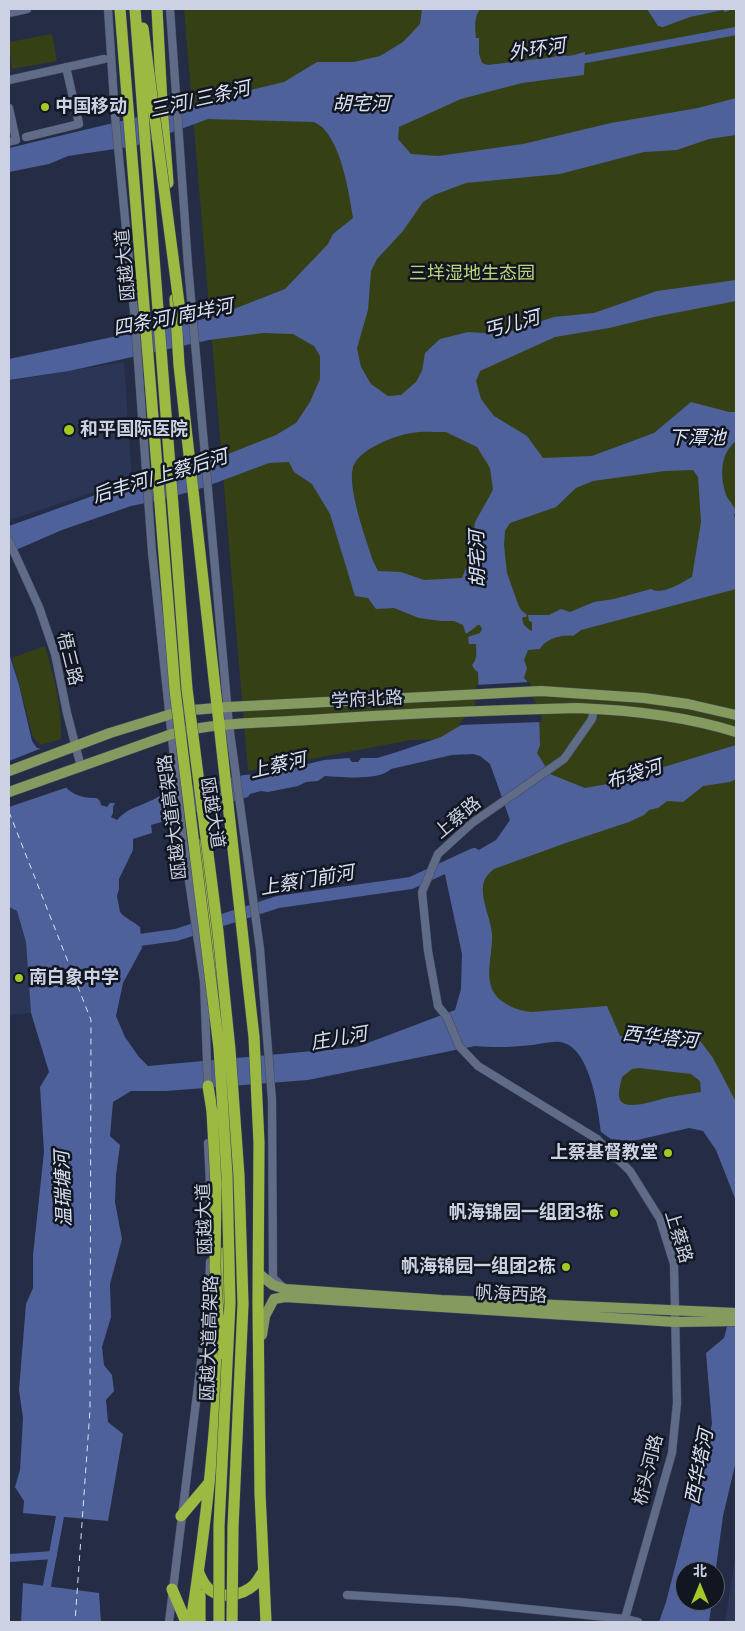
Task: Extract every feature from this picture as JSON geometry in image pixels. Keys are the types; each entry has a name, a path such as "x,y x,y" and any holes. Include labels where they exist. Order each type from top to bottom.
{"highway":[{"name":"瓯越大道","path":"121,9 132,110 166,539 178,733 188,775 208,899 221,1017 223,1085 221,1176 224,1264 219,1358 208,1484 199,1574 191,1622"},
{"name":"瓯越大道高架路","path":"121,9 175,690 219,1048 227,1176 230,1304 219,1526 219,1622"},
{"name":"瓯越大道高架路","path":"134,9 187,689 218,932 230,1050 239,1176 243,1304 233,1527 232,1622"},
{"path":"140,9 183,365"},
{"name":"瓯越大道","path":"157,9 176,314 197,454 210,638 223,707 225,769 255,1050 258,1143 258,1383 266,1622"},
{"path":"208,1086 212,1111 216,1186 215,1268 218,1314 227,1387"},
{"path":"181,1516 208,1484"},
{"path":"199,1574 207,1588 215,1593 226,1596 239,1594 254,1585 263,1572"},
{"path":"199,1574 200,1622"},
{"path":"172,1589 186,1622"}],"main road":[{"name":"学府北路","path":"9,771 110,733 176,712 223,707 541,691 644,698 688,704 734,715"},
{"name":"学府北路","path":"9,792 178,733 224,726 455,712 594,708 655,715 732,731"},
{"path":"258,1273 285,1293 274,1299 265,1316 260,1342 258,1383"},
{"name":"帆海西路","path":"285,1293 676,1310 724,1317 736,1321"},
{"name":"帆海西路","path":"285,1293 676,1322 736,1314"}],"street":[{"path":"9,13 27,9"},
{"path":"108,9 115,116 135,321 149,512 176,712"},
{"path":"170,9 175,100 196,352 197,454"},
{"path":"9,80 104,59"},
{"path":"26,137 79,124 66,67"},
{"path":"9,108 16,140 9,142"},
{"path":"201,497 223,707"},
{"name":"梧三路","path":"9,541 39,607 55,654 80,767"},
{"name":"上蔡路","path":"594,708 592,719 564,759 472,823 438,854 422,892 428,950 438,1006 447,1017 459,1046 478,1066 597,1139 630,1171 660,1219 674,1264 676,1322"},
{"path":"224,726 260,950 271,1080 273,1278 285,1293"},
{"path":"169,1622 209,1296 208,1054 204,981 183,841 178,733"},
{"path":"208,1143 221,1176"},
{"name":"桥头河路","path":"625,1621 672,1453 677,1403 676,1322"},
{"path":"347,1595 460,1602 638,1622"}],"shaded area":[{"name":"和平国际医院","path":"124,362 132,479 11,520 9,514 9,381"},
{"name":"南白象中学","path":"9,907 17,911 26,942 31,1013 9,1015"},
{"path":"736,1552 736,1622 725,1622"}],"green space":[{"name":"三垟湿地生态园","path":"184,9 736,9 736,1137 715,1118 621,1119 577,1031 488,1037 456,877 523,842 507,737 411,740 248,771"},
{"path":"52,34 57,61 12,69 9,42"},
{"path":"45,646 57,692 61,739 41,745 33,737 12,658"}],"water":[{"path":"422,9 480,9 476,19 475,30 476,38 479,38 479,54 482,63 488,65 559,55 569,56 585,52 584,75 522,83 461,99 399,127 398,139 411,154 438,156 523,144 611,123 698,108 736,98 736,135 709,139 677,150 644,152 560,174 466,183 434,195 423,202 403,231 377,259 371,271 368,310 357,348 361,367 371,384 388,396 401,395 416,382 422,371 425,353 440,339 468,332 502,334 554,317 594,313 657,291 736,280 736,301 609,328 555,337 480,371 476,381 481,399 494,416 527,436 543,458 592,456 654,433 691,402 729,412 736,412 736,441 726,453 722,475 727,497 736,511 734,515 736,523 736,589 581,630 573,636 554,638 542,645 540,649 528,650 524,660 527,668 524,678 527,681 529,696 539,713 540,745 537,753 550,774 585,788 608,784 736,745 736,779 730,782 703,786 683,802 667,801 658,808 649,810 644,815 629,822 494,869 485,880 483,891 492,935 489,972 491,986 497,997 505,1004 531,1012 607,1006 620,1036 645,1037 667,1029 694,1033 713,1058 736,1102 736,1201 716,1150 703,1131 689,1128 633,1141 611,1139 601,1132 595,1094 585,1066 579,1054 570,1046 560,1042 511,1047 475,1046 308,1080 166,1091 131,1091 113,1102 110,1136 120,1145 115,1202 122,1239 110,1284 111,1317 102,1347 104,1365 112,1375 114,1391 106,1400 108,1422 123,1434 108,1521 23,1513 24,1501 15,1487 20,1470 23,1418 19,1390 26,1304 33,1288 33,1255 44,1152 40,1087 49,1072 31,1013 26,942 17,911 9,907 9,653 19,685 32,741 37,748 44,749 58,776 69,790 85,797 97,798 101,805 107,807 110,803 115,803 111,817 117,820 128,811 169,792 244,775 271,773 324,760 349,758 352,762 358,762 361,758 377,758 441,737 463,724 478,706 478,672 472,665 476,657 476,644 469,644 468,637 480,633 482,629 478,625 466,634 463,625 454,621 419,618 394,608 376,609 368,598 355,596 330,514 312,484 294,472 289,462 269,463 202,488 165,499 131,506 62,530 9,553 9,526 126,484 228,454 276,435 296,423 310,402 320,379 320,356 314,346 293,334 263,333 209,340 69,371 9,380 9,359 189,323 221,314 285,289 328,244 333,234 353,218 344,171 336,148 323,128 314,122 208,119 135,146 68,156 49,164 9,172 9,148 284,82 317,62 354,62 380,56 403,42 420,24","holes":["446,432 477,447 490,468 493,490 475,522 471,556 462,578 424,580 401,572 378,571 358,514 352,476 353,467 357,460 370,449 387,440 411,433","693,470 698,477 701,522 692,577 667,590 656,591 651,589 614,599 594,602 570,612 561,609 549,615 528,615 529,621 532,622 532,630 524,625 522,619 527,615 518,604 507,573 504,545 505,531 510,523 556,507 576,488 593,481 665,471","473,754 480,756 490,764 510,820 496,840 444,870 462,954 461,989 455,1010 357,1047 148,1066 139,1057 125,1037 116,1016 123,983 142,948 140,927 120,912 117,896 119,879 133,850 133,839 152,833 151,825 248,797 250,794 261,791 268,792 298,786 306,782 318,781 325,776 369,777 385,773 391,769 452,755","639,1068 691,1074 700,1081 701,1092 644,1104 629,1105 620,1100 619,1095 622,1077 632,1069"]},
{"path":"647,9 733,9 690,17 663,27 658,26"},
{"path":"736,1307 736,1461 723,1516 717,1561 677,1561 712,1424 706,1353 724,1338 730,1316"},
{"path":"675,1567 675,1611 711,1611 709,1622 659,1622"},
{"path":"23,1583 99,1593 101,1622 21,1622"}],"pier":[{"path":"530,682 532,696 541,712 542,722 458,725 475,705 476,685"},
{"path":"47,746 55,753 68,787 9,807 9,761"}],"waterway":[{"name":"外环河","path":"575,61 736,31"},
{"name":"上蔡门前河","path":"125,942 176,935 278,902 411,883 474,854"},
{"name":"温瑞塘河","path":"45,1596 62,1506"},
{"path":"9,1558 53,1555"}],"ferry route":[{"path":"9,812 91,1020 90,1410 75,1622"}],"place":[{"name":"中国移动","path":"45,107"},
{"name":"和平国际医院","path":"69,430"},
{"name":"南白象中学","path":"19,978"},
{"name":"上蔡基督教堂","path":"668,1153"},
{"name":"帆海锦园一组团3栋","path":"614,1213"},
{"name":"帆海锦园一组团2栋","path":"566,1267"}],"water label":[{"name":"三河/三条河","path":"200,100"},
{"name":"胡宅河","path":"361,105"},
{"name":"四条河/南垟河","path":"173,318"},
{"name":"丐儿河","path":"512,325"},
{"name":"下潭池","path":"697,439"},
{"name":"后丰河/上蔡后河","path":"160,477"},
{"name":"胡宅河","path":"478,559"},
{"name":"上蔡河","path":"278,766"},
{"name":"布袋河","path":"634,775"},
{"name":"西华塔河","path":"660,1038"},
{"name":"庄儿河","path":"339,1039"},
{"name":"西华塔河","path":"700,1467"}]}
